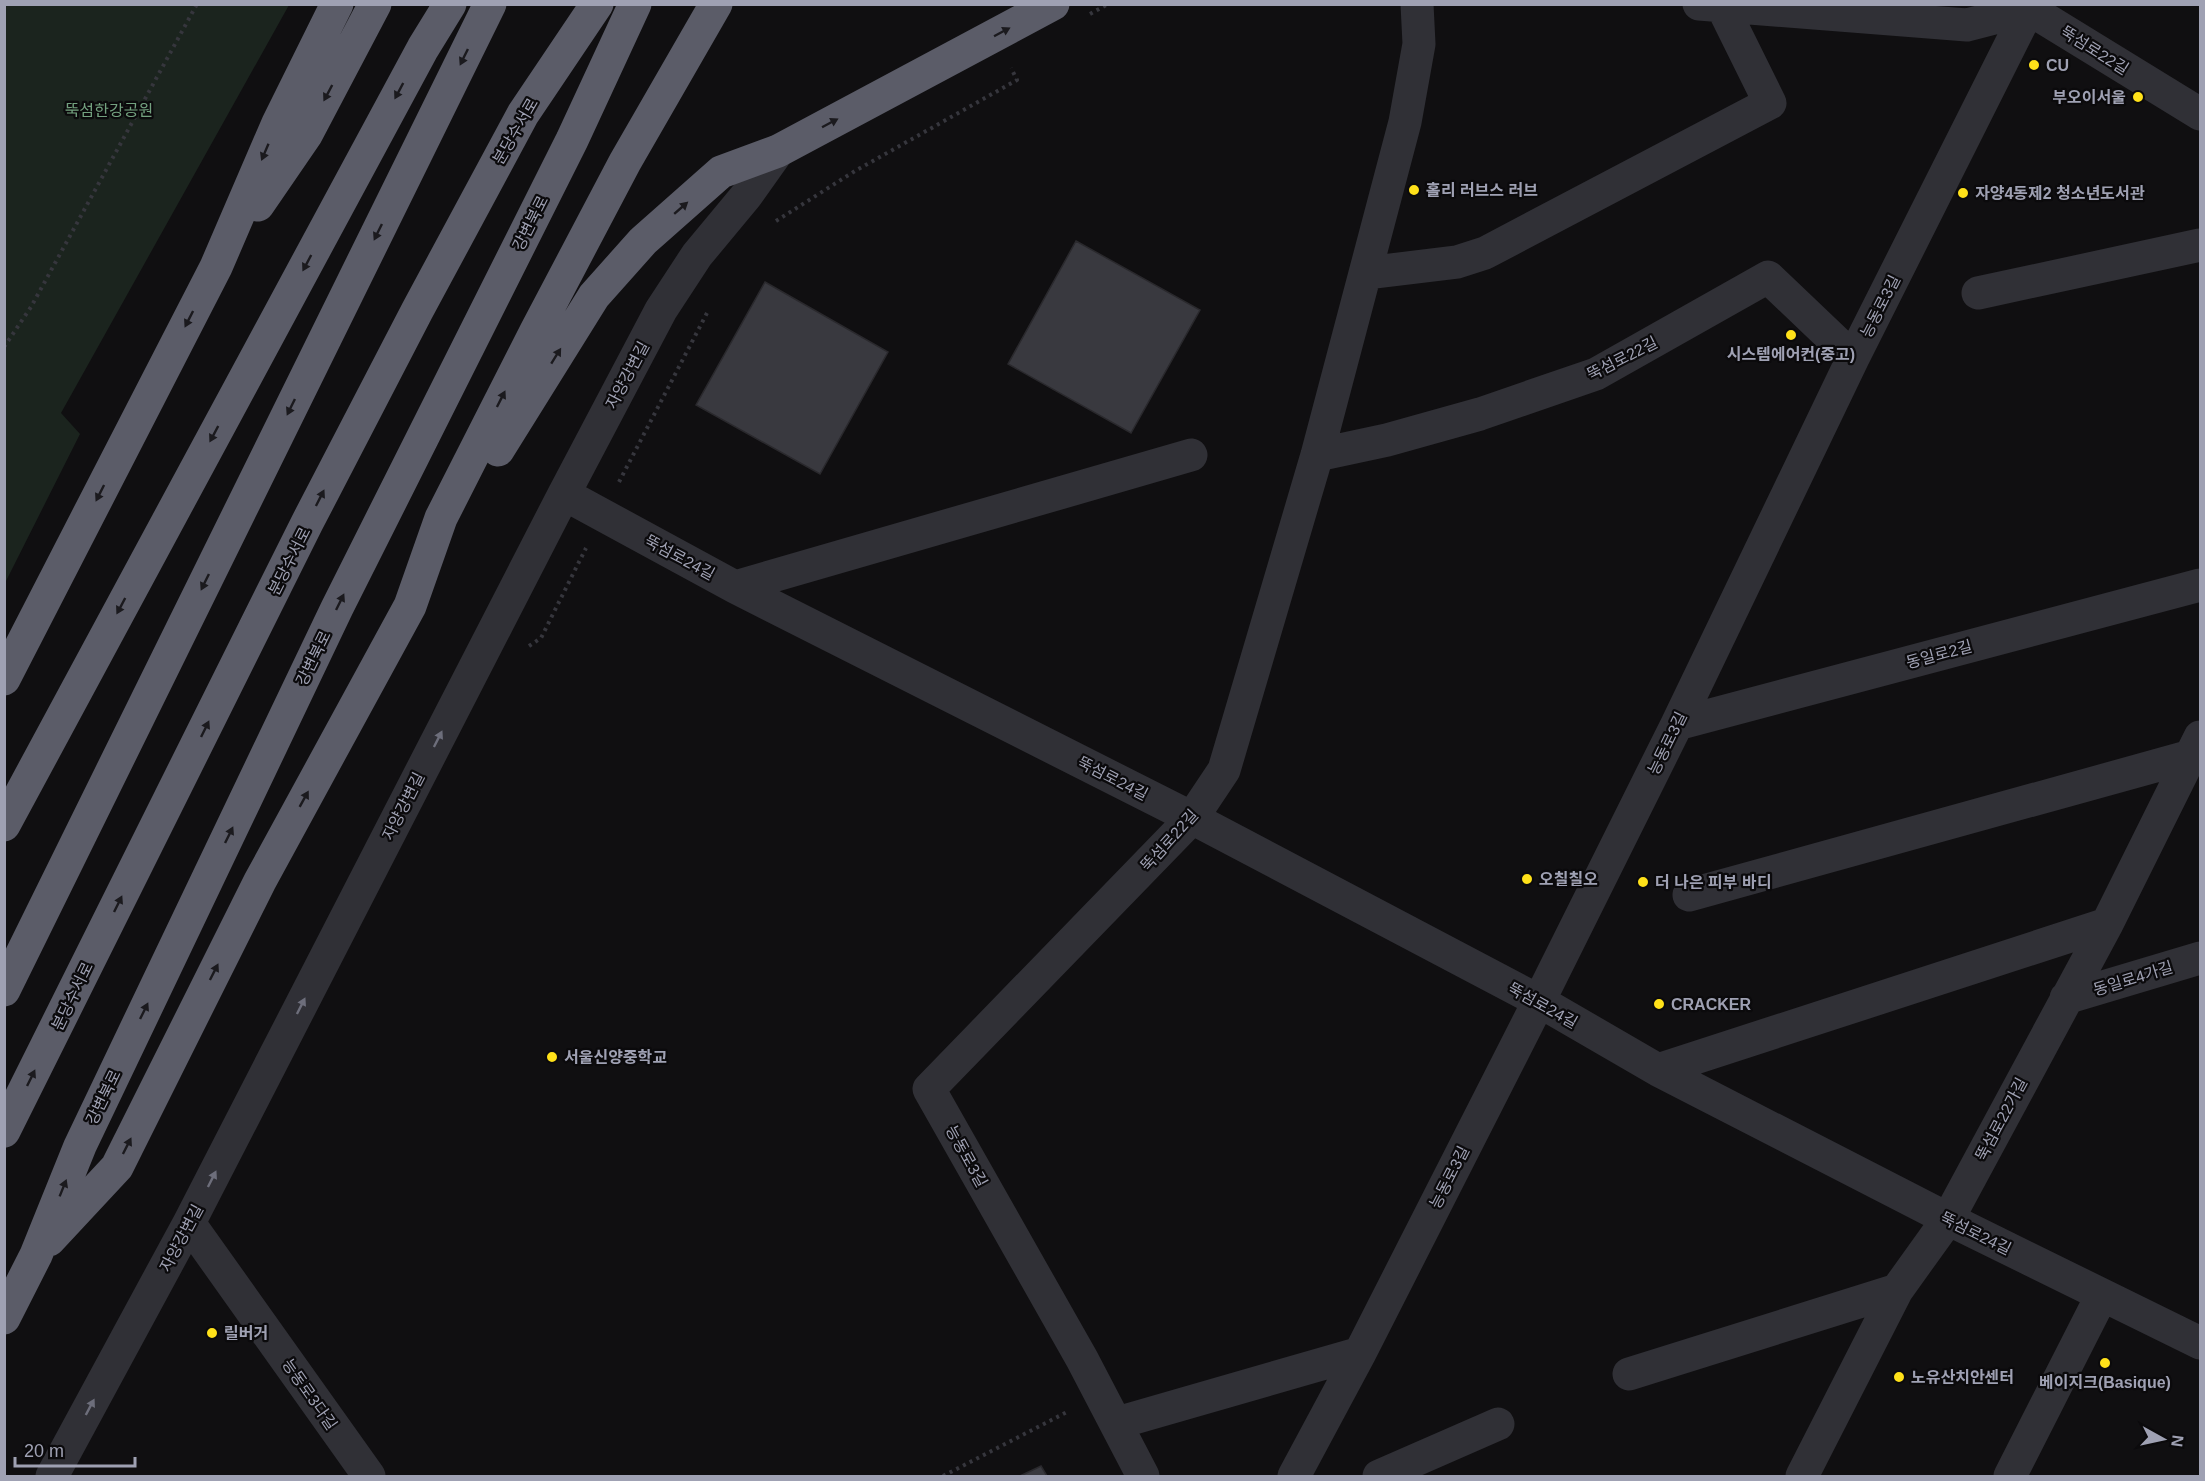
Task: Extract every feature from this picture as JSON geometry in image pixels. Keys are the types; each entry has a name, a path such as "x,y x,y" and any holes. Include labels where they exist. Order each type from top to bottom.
{"highway":[{"path":"4,679 216,267 278,123 337,4"},
{"path":"216,267 306,135 375,4"},
{"path":"4,825 417,58 450,4"},
{"path":"4,990 490,4"},
{"name":"분당수서로","path":"4,1131 307,523 411,322 523,114 597,4"},
{"name":"강변북로","path":"4,1318 36,1255 80,1146 337,608 566,150 635,4"},
{"path":"410,606 441,518 536,331 625,162 716,4"},
{"path":"36,1255 117,1167 260,881 410,606 511,428 594,296 643,241 721,172 778,151 1053,4"}],"street":[{"name":"뚝섬로22길","path":"929,1089 1192,818 1224,770 1317,455 1405,122 1419,44 1417,4"},
{"path":"1366,273 1457,262 1485,253 1770,103 1710,5"},
{"path":"1710,5 1967,25 2030,7"},
{"name":"뚝섬로22길","path":"2030,7 2200,114"},
{"name":"능동로3길","path":"1294,1476 1360,1353 1539,1001 1677,724 1854,358 2030,7"},
{"name":"자양강변길","path":"52,1476 189,1223 661,310 697,255 746,196 778,151"},
{"path":"1978,293 2200,245"},
{"name":"뚝섬로22길","path":"1317,455 1387,440 1480,414 1596,374 1768,277 1854,358"},
{"path":"735,587 1191,455"},
{"name":"뚝섬로24길","path":"564,494 735,587 1192,818 1539,1001 1658,1070 1948,1219 2200,1343"},
{"name":"동일로2길","path":"1677,724 2200,585"},
{"name":"뚝섬로22가길","path":"1689,895 2196,746"},
{"name":"뚝섬로22가길","path":"1802,1476 1897,1290 1948,1219 2107,924 2196,746"},
{"path":"1658,1070 2107,924"},
{"name":"동일로4가길","path":"2066,998 2200,958"},
{"name":"능동로3길","path":"929,1089 1117,1423 1143,1476"},
{"name":"능동로3다길","path":"189,1223 369,1476"},
{"path":"1629,1374 1897,1290"},
{"path":"2010,1476 2102,1295"},
{"path":"1117,1423 1360,1353"},
{"path":"1379,1476 1498,1424"}],"path":[{"path":"4,347 31,307 197,4"},
{"path":"1087,15 1108,4"},
{"path":"775,222 855,171 1017,80 1010,65"},
{"path":"523,650 541,638 602,514 712,304"},
{"path":"943,1476 1068,1412"}],"green space":[{"name":"뚝섬한강공원","path":"5,4 289,5 61,413 80,434 5,583"}],"building":[{"path":"1076,241 1200,310 1131,433 1008,364"},
{"path":"765,282 888,352 820,474 696,405"},
{"path":"1041,1466 1047,1476 1020,1476"}],"place":[{"name":"CU","path":"2034,65"},
{"name":"부오이서울","path":"2138,97"},
{"name":"홀리 러브스 러브","path":"1414,190"},
{"name":"자양4동제2 청소년도서관","path":"1963,193"},
{"name":"시스템에어컨(중고)","path":"1791,335"},
{"name":"오칠칠오","path":"1527,879"},
{"name":"더 나은 피부 바디","path":"1643,882"},
{"name":"CRACKER","path":"1659,1004"},
{"name":"서울신양중학교","path":"552,1057"},
{"name":"릴버거","path":"212,1333"},
{"name":"베이지크(Basique)","path":"2105,1363"},
{"name":"노유산치안센터","path":"1899,1377"}]}
